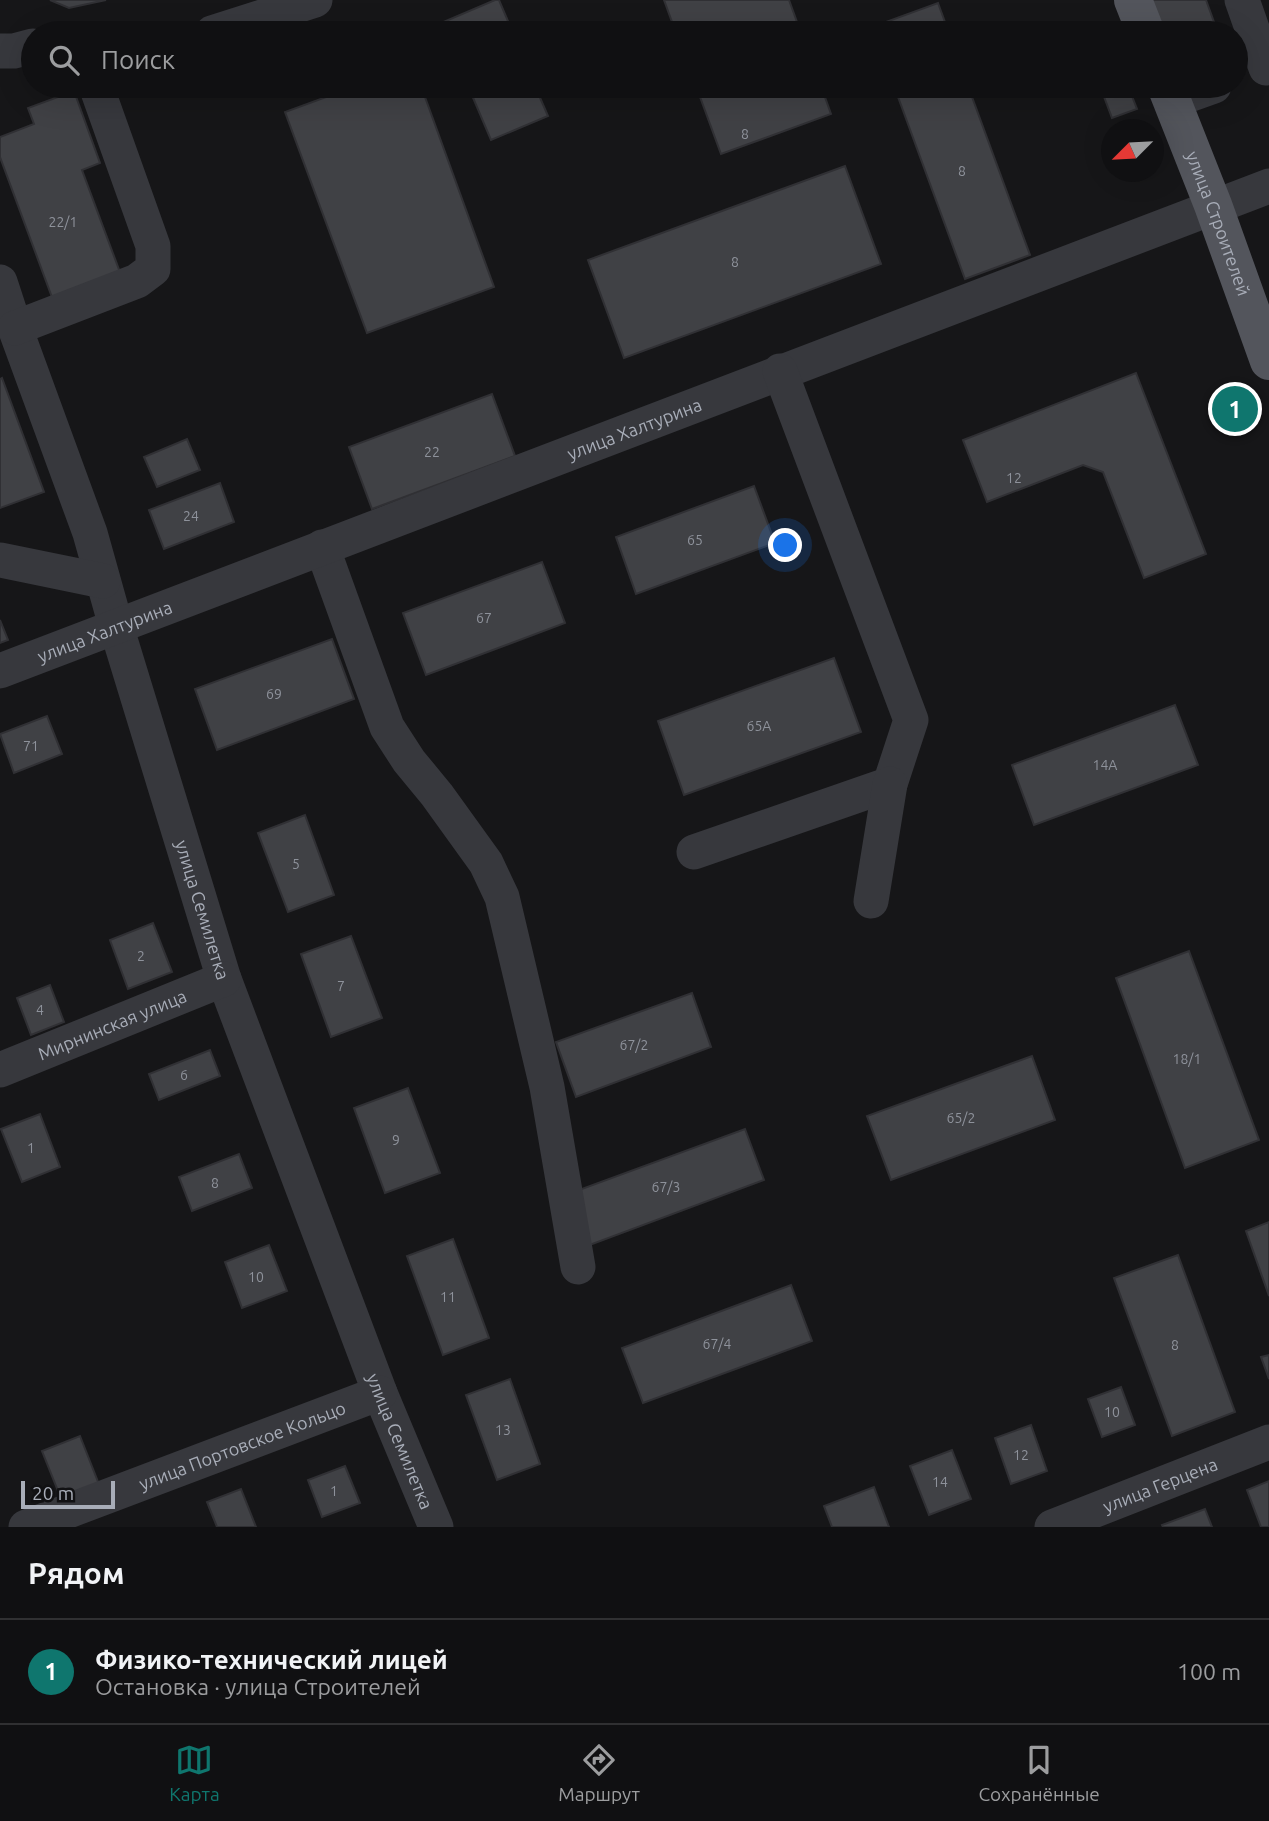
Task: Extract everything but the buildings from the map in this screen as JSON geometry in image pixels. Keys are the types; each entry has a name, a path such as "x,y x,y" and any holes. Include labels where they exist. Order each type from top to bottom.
{"main road":[{"path":"1133,0 1141,21"},
{"name":"улица Строителей","path":"1171,98 1269,361"}],"street":[{"path":"249,21 315,0"},
{"path":"1242,0 1246,21"},
{"path":"1248,28 1257,71"},
{"path":"0,51 21,49"},
{"path":"15,328 137,281 153,269 153,246 100,98"},
{"name":"улица Халтурина","path":"0,671 1213,205 1269,186"},
{"name":"улица Семилетка","path":"0,282 90,533 224,979 380,1393 436,1527"},
{"path":"780,372 911,720 890,784 871,901"},
{"path":"323,547 387,727 409,761 486,863 502,897 547,1087 578,1267"},
{"path":"0,560 103,582"},
{"path":"694,852 890,784"},
{"name":"Мирнинская улица","path":"0,1070 224,979"},
{"name":"улица Портовское Кольцо","path":"26,1527 380,1393"},
{"name":"улица Герцена","path":"1052,1527 1269,1442"}],"place":[{"name":"Физико-технический лицей","path":"1235,409"}]}
